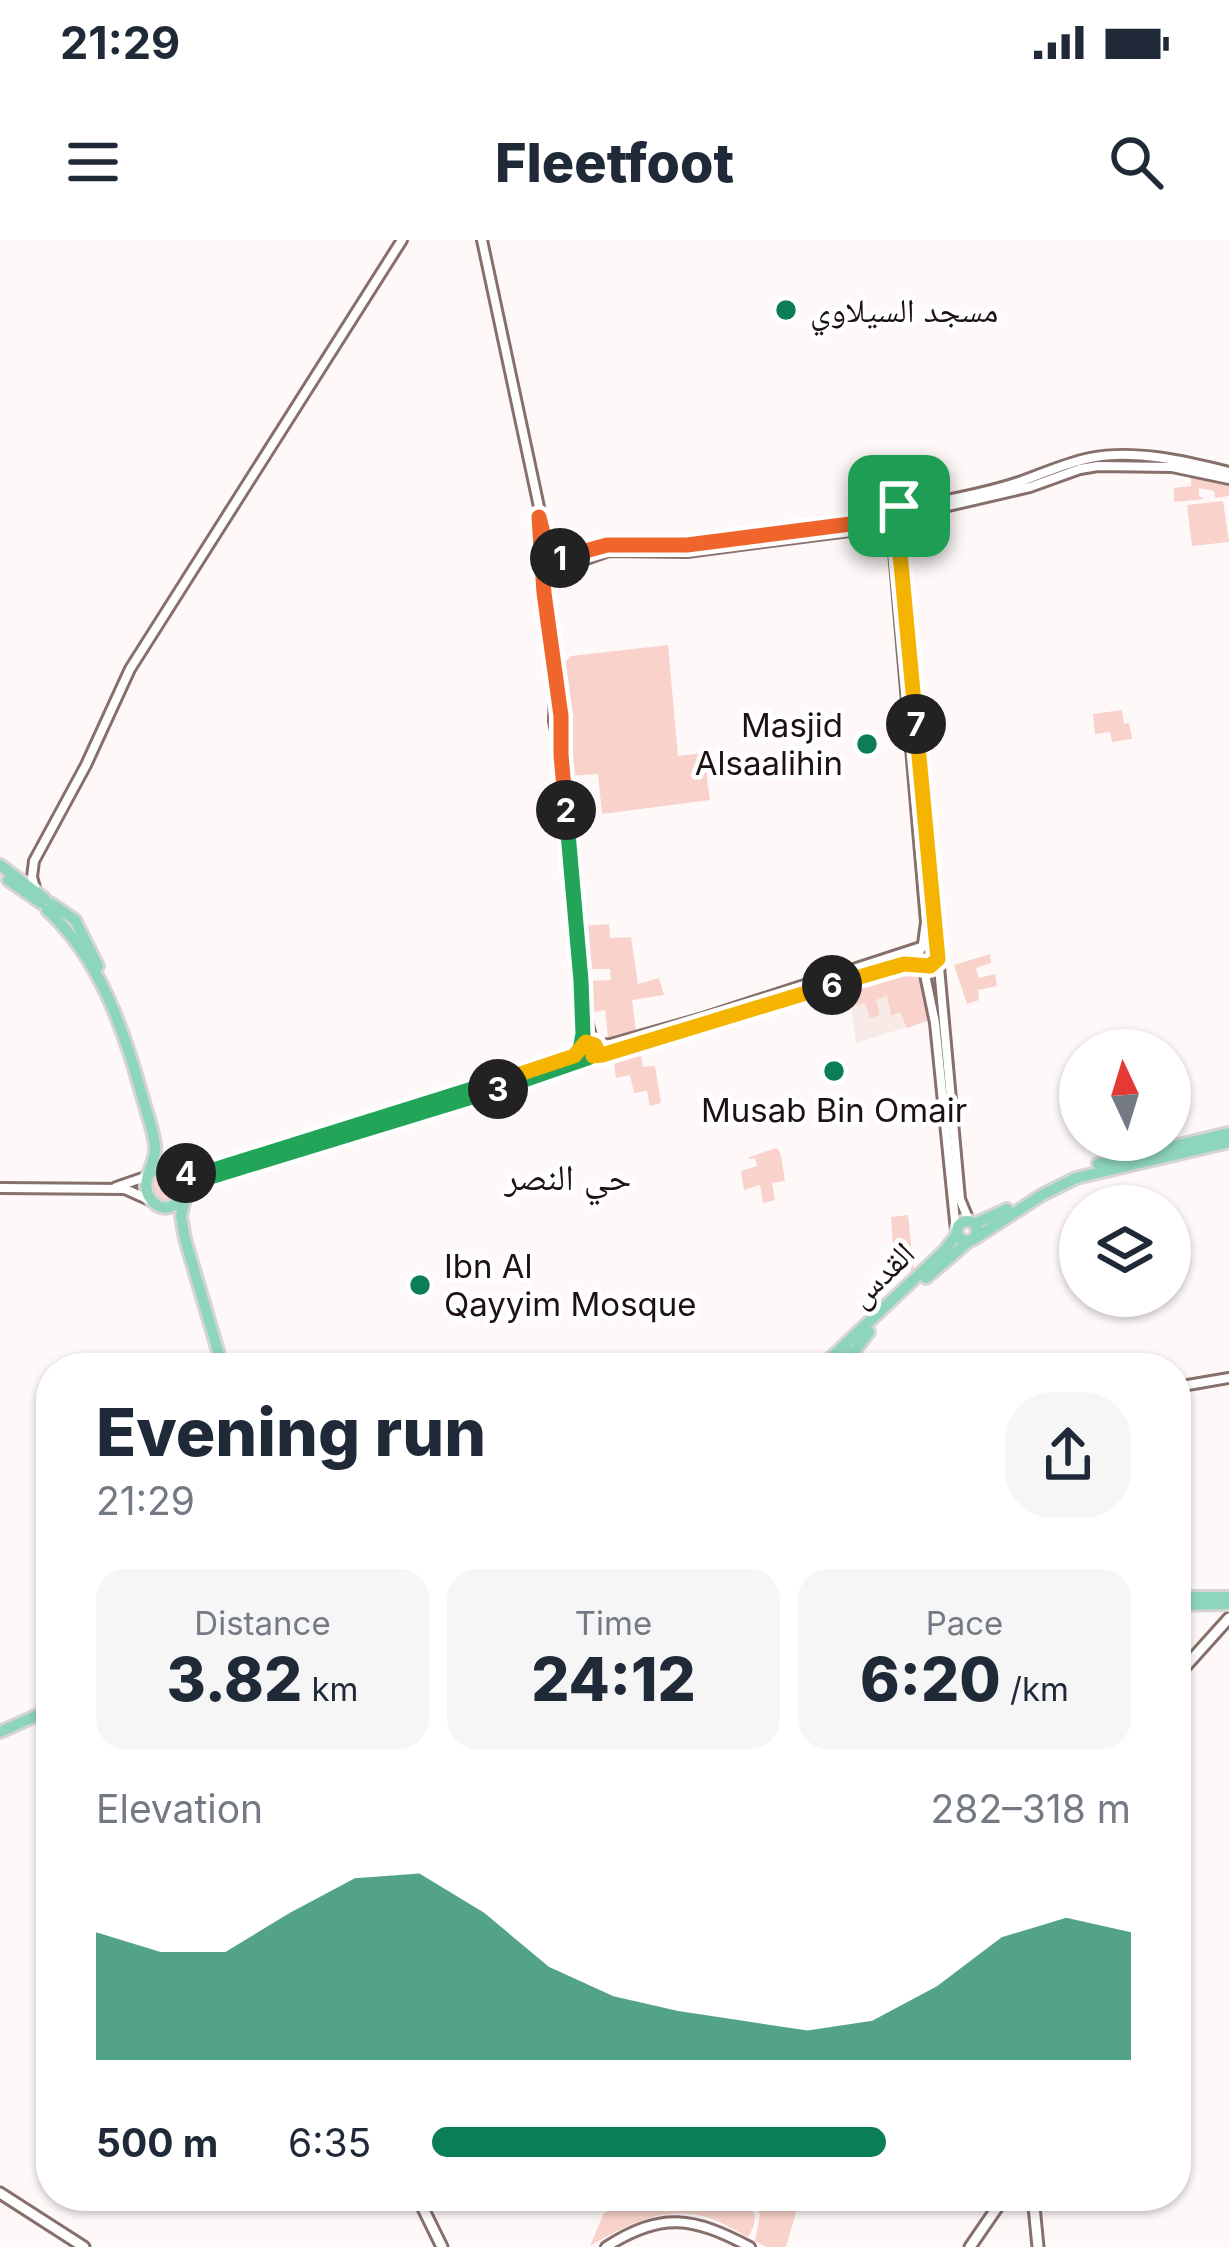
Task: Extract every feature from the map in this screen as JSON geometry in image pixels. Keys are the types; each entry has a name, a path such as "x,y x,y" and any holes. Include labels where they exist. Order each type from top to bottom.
{"main road":[{"path":"1,869 66,921 125,1022 162,1142 169,1158 187,1177 181,1216 184,1239 217,1353"},
{"path":"66,921 130,1051 155,1145 146,1191 176,1225 216,1353"},
{"path":"971,1223 977,1231 972,1240 962,1240 957,1233 959,1224 1000,1214 1073,1172 1229,1132"},
{"name":"القدس","path":"854,1353 862,1338 948,1258 1042,1195 1076,1178 1229,1142"},
{"path":"149,1174 164,1165 181,1170"},
{"path":"157,1204 174,1206 187,1194"},
{"name":"القدس","path":"856,1353 957,1233"},
{"path":"1191,1601 1210,1600 1228,1607 1191,1654"},
{"path":"0,1729 36,1713"},
{"path":"0,2196 84,2247"},
{"path":"427,2211 445,2247"},
{"path":"970,2247 995,2211"},
{"path":"1034,2211 1038,2247"}],"street":[{"path":"44,901 32,877 34,861 130,669 402,240"},
{"path":"482,240 550,565 547,599 554,722 581,981 581,1047 583,1055 591,1057"},
{"path":"550,565 607,545 687,545 858,523 1030,487 1089,467 1160,466 1229,475"},
{"path":"894,515 926,922 917,958 935,1023 957,1233"},
{"path":"898,562 960,1198 971,1223"},
{"path":"1,869 20,872 34,861"},
{"path":"181,1170 202,1173 262,1156 574,1056 586,1042 611,1044 708,1016 936,939"},
{"path":"187,1194 207,1178 882,970 904,964 933,965 938,956"},
{"path":"582,995 597,1050 591,1057"},
{"path":"109,1188 149,1174"},
{"path":"0,1188 109,1188 132,1191 157,1204"},
{"path":"1191,1382 1229,1376"},
{"path":"606,2247 653,2224 684,2222 711,2227 750,2247"}],"shaded area":[{"path":"1191,477 1229,485 1229,496 1215,498 1214,491 1199,488 1199,496 1205,499 1174,502 1174,488 1191,486"},
{"path":"1223,501 1229,542 1192,546 1187,505"},
{"path":"668,645 678,756 704,753 710,800 602,814 598,774 570,776 562,665 571,656"},
{"path":"1122,710 1132,739 1112,742 1110,732 1095,734 1093,714"},
{"path":"609,924 610,938 631,937 638,984 659,978 664,995 632,1000 636,1031 608,1038 605,1010 591,1013 589,981 611,980 610,969 588,969 584,926"},
{"path":"990,954 991,963 976,968 979,978 995,974 997,986 978,990 979,1000 967,1004 954,965"},
{"path":"906,967 924,979 927,1021 856,1043 848,985"},
{"path":"906,967 923,981 927,1021 907,1028 900,1012 891,1016 887,996 876,1000 880,1015 870,1018 865,1003 851,1007 848,985"},
{"path":"639,1047 643,1067 655,1066 661,1103 650,1106 647,1091 634,1093 630,1075 616,1078 613,1056"},
{"path":"777,1148 785,1181 772,1183 775,1200 763,1203 760,1185 744,1190 741,1171 757,1166 755,1158 749,1157"},
{"path":"166,1168 178,1173 183,1185 178,1197 166,1202 154,1197 149,1185 154,1173"},
{"path":"908,1215 914,1272 904,1261 897,1264 895,1274 891,1217"},
{"path":"753,2211 755,2221 748,2237 703,2216 658,2216 590,2246 604,2213"},
{"path":"758,2211 796,2211 786,2247 766,2247 755,2241"}],"place":[{"name":"مسجد السيلاوي","path":"786,310"},
{"name":"Masjid Alsaalihin","path":"867,744"},
{"name":"Musab Bin Omair","path":"834,1071"},
{"name":"Ibn Al Qayyim Mosque","path":"420,1285"}],"district":[{"name":"حي النصر","path":"568,1177"}],"route":[{"path":"899,506 858,523 687,545 607,545 554,559 546,550 539,517 561,716 581,981 583,1034 582,1040 581,1045 580,1050 588,1058 207,1178 188,1190 183,1173 220,1168 486,1086 574,1056 581,1045 586,1042 595,1045 593,1056 602,1055 899,965 933,965 938,943 899,506"}]}
